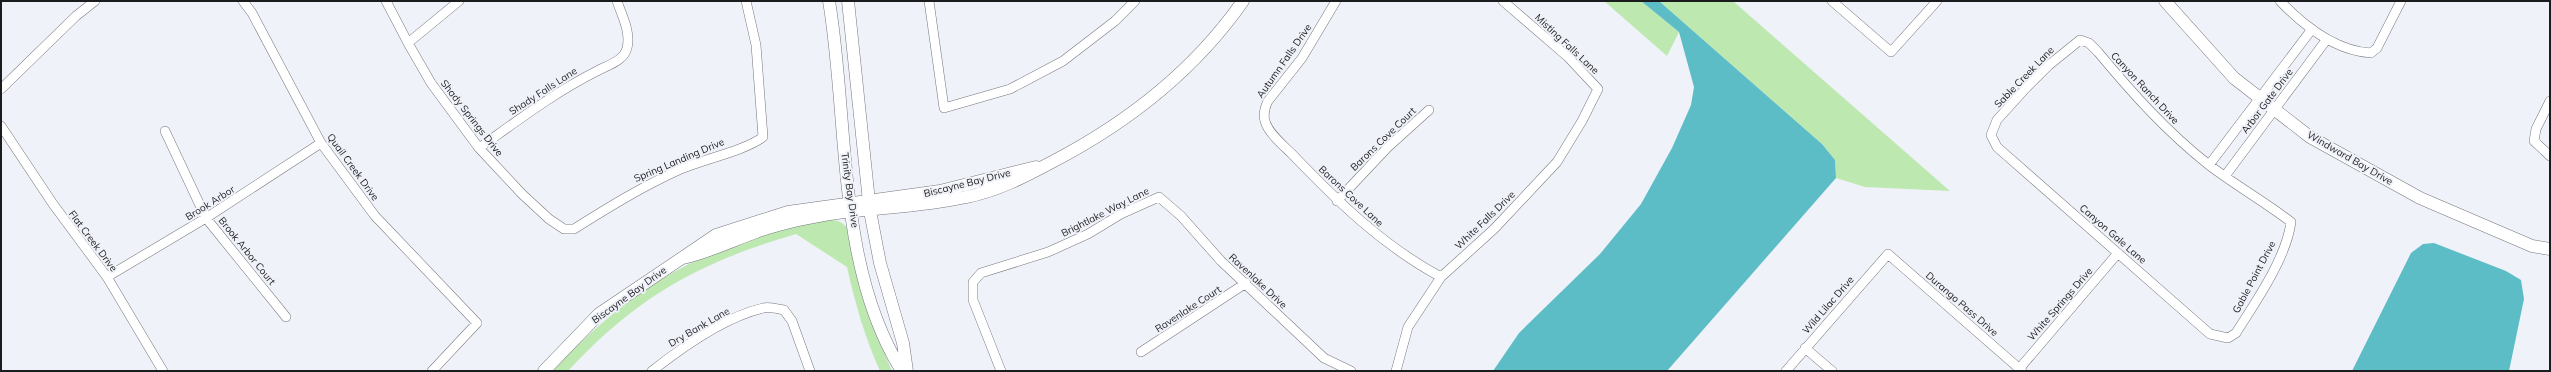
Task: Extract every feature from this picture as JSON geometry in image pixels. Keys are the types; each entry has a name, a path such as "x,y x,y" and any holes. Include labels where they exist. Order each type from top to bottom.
{"street":[{"path":"1,89 76,16 95,1"},
{"name":"Quail Creek Drive","path":"243,1 252,13 321,143 375,216 477,323 432,371"},
{"name":"Shady Springs Drive","path":"386,1 408,44 431,83 479,148 522,194 549,219 564,229"},
{"path":"408,44 459,1"},
{"name":"Shady Falls Lane","path":"479,148 534,108 580,80 622,58 627,49 628,34 617,1"},
{"name":"Spring Landing Drive","path":"564,229 574,229 642,187 711,157 755,142 763,137 756,45 746,1"},
{"name":"Trinity Bay Drive","path":"829,1 851,208 861,266 872,305 887,346 902,371"},
{"name":"Trinity Bay Drive","path":"848,1 870,205 882,270 903,343 907,371"},
{"path":"929,1 944,108 1010,89 1063,61 1104,30 1135,1"},
{"name":"Biscayne Bay Drive","path":"544,371 599,314 683,258 703,253 757,231 851,208 870,205 920,206 968,197 997,189 1047,165 1111,130 1147,102 1200,53 1227,24 1243,1"},
{"name":"Misting Falls Lane","path":"1503,1 1568,57 1598,88"},
{"path":"1832,1 1891,52 1937,1"},
{"name":"Windward Bay Drive","path":"2164,1 2234,78 2310,137 2420,198 2532,246 2550,249"},
{"path":"2280,1 2327,39 2359,52 2371,53 2377,48 2401,1"},
{"name":"Autumn Falls Drive","path":"1264,114 1268,100 1302,58 1332,2"},
{"name":"Arbor Gate Drive","path":"2209,165 2312,28"},
{"name":"Arbor Gate Drive","path":"2225,176 2327,39"},
{"name":"Sable Creek Lane","path":"1991,135 1997,120 2025,89 2049,65 2080,40"},
{"name":"Canyon Ranch Drive","path":"2080,40 2089,43 2154,116 2209,165 2291,222"},
{"name":"White Falls Drive","path":"1396,371 1408,328 1441,277 1494,229 1557,162 1582,121 1598,88"},
{"path":"2550,101 2536,129 2534,141 2550,156"},
{"name":"Barons Cove Court","path":"1337,201 1388,147 1429,110"},
{"name":"Barons Cove Lane","path":"1264,114 1265,122 1269,130 1337,201 1416,264 1441,277"},
{"name":"Flat Creek Drive","path":"1,126 53,204 107,277 164,371"},
{"name":"Brook Arbor Court","path":"165,131 206,218 286,317"},
{"name":"Canyon Gale Lane","path":"1991,135 1997,147 2210,334 2228,338"},
{"name":"Brook Arbor","path":"107,277 206,218 321,143"},
{"name":"Brightlake Way Lane","path":"1001,371 973,300 973,282 980,273 990,268 1048,252 1088,234 1121,214 1159,197"},
{"name":"Ravenlake Drive","path":"1159,197 1181,216 1221,261 1324,358 1351,371"},
{"name":"Gable Point Drive","path":"2228,338 2236,333 2264,285 2289,235 2291,222"},
{"name":"White Springs Drive","path":"2020,370 2118,253"},
{"name":"Durango Pass Drive","path":"1888,254 2020,370"},
{"name":"Wild Lilac Drive","path":"1786,371 1888,254"},
{"name":"Ravenlake Court","path":"1141,352 1246,283"},
{"name":"Dry Bank Lane","path":"652,371 674,354 728,322 764,307 784,310 792,321 810,371"},
{"path":"1806,348 1832,371"}],"green space":[{"path":"1604,1 1641,1 1679,32 1667,56"},
{"path":"1659,1 1733,1 1950,191 1865,187 1836,178 1835,160 1822,144"},
{"path":"834,220 844,224 848,229 867,301 878,336 892,371 880,371 861,320 847,267 796,234 729,257 699,270 672,285 645,302 619,322 568,371 553,371 600,325 651,286 678,270 707,255 737,243 768,233"}],"water":[{"path":"1641,1 1659,1 1822,144 1835,160 1836,178 1667,371 1493,371 1519,333 1600,254 1641,204 1672,148 1691,105 1694,87 1679,32"},
{"path":"2434,243 2506,271 2521,280 2524,299 2509,371 2352,371 2411,253 2423,244"}]}
